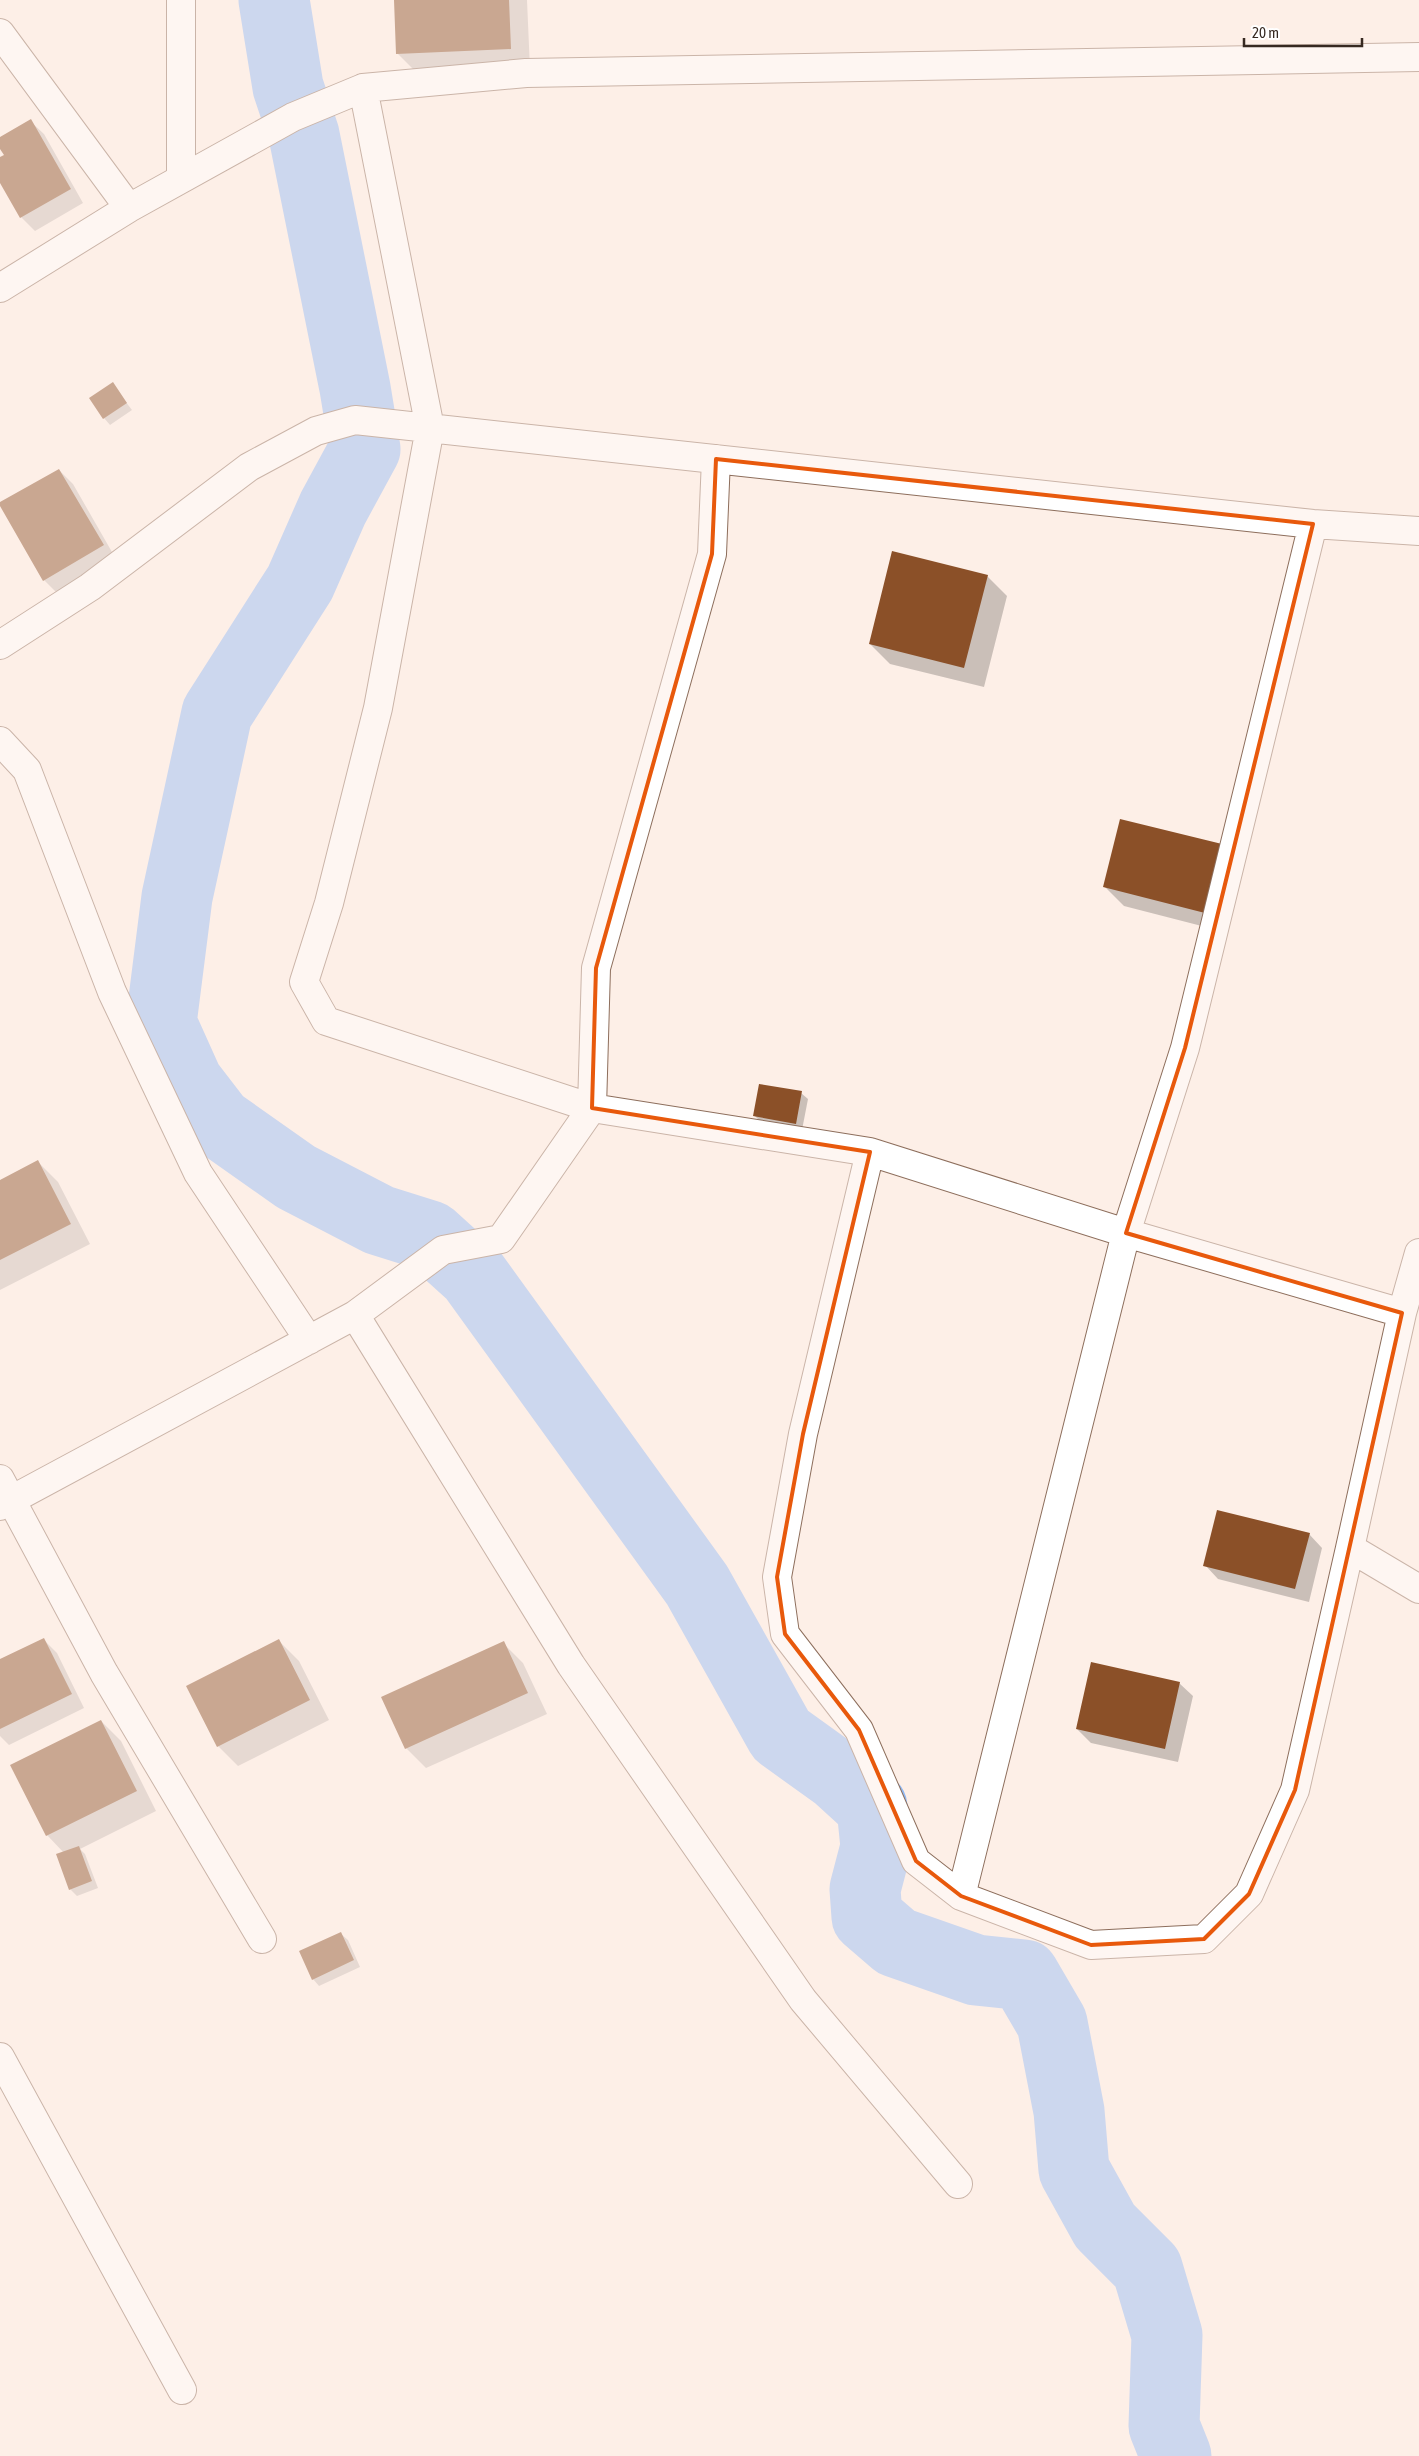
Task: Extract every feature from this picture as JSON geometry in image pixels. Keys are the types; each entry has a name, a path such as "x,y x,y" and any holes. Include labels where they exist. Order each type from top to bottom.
{"street":[{"path":"181,0 181,180"},
{"path":"0,33 129,208"},
{"path":"0,288 129,208 293,117 363,88 526,73 1419,57"},
{"path":"363,88 430,428 378,708 329,903 304,982 326,1022 592,1108 870,1152 1126,1233 1402,1313"},
{"path":"0,645 90,587 249,467 316,431 356,420 1313,524 1419,531"},
{"path":"262,1939 104,1673 4,1495 356,1315 442,1250 501,1239 592,1108 596,968 712,554 716,459"},
{"path":"961,1896 1126,1233 1185,1048 1313,524"},
{"path":"0,741 27,770 112,992 198,1173 309,1340"},
{"path":"870,1152 803,1434 777,1577 785,1634 859,1730 916,1861 961,1896 1091,1945 1204,1939 1249,1894 1296,1790 1402,1313 1419,1253"},
{"path":"356,1315 571,1665 786,1976 803,2000 958,2184"},
{"path":"1350,1548 1419,1589"},
{"path":"0,2057 182,2390"}],"highlighted area":[{"path":"716,459 1313,524 1185,1048 1126,1233 1402,1313 1295,1790 1249,1894 1204,1939 1091,1945 961,1896 916,1861 859,1730 785,1634 777,1577 803,1434 870,1152 592,1108 596,968 712,554"}],"building":[{"path":"394,0 509,0 511,49 396,54"},
{"path":"31,119 71,189 20,218 0,183 0,157 4,155 0,149 0,137"},
{"path":"113,382 127,403 103,419 89,398"},
{"path":"59,469 104,545 43,581 0,506 0,502"},
{"path":"892,551 988,575 964,668 869,644"},
{"path":"1120,819 1222,844 1205,913 1103,887"},
{"path":"759,1084 802,1091 796,1124 753,1116"},
{"path":"38,1160 71,1224 0,1260 0,1180"},
{"path":"1217,1510 1310,1533 1295,1589 1203,1566"},
{"path":"44,1638 72,1694 0,1729 0,1659"},
{"path":"279,1639 310,1700 217,1747 186,1686"},
{"path":"504,1641 528,1693 405,1749 381,1697"},
{"path":"1091,1662 1180,1682 1165,1749 1076,1729"},
{"path":"101,1720 137,1791 46,1836 10,1765"},
{"path":"79,1846 92,1881 69,1890 56,1854"},
{"path":"341,1932 354,1960 312,1980 299,1951"}],"waterway":[{"path":"274,0 288,87 304,135 355,388 365,449 333,508 300,583 217,713 177,897 161,1023 188,1083 218,1122 296,1177 379,1220 430,1236 473,1275 697,1585 781,1735 838,1776 872,1807 876,1847 865,1889 867,1917 896,1942 976,1970 1024,1975 1052,2023 1069,2111 1074,2170 1105,2226 1147,2268 1167,2335 1164,2426 1176,2456"}]}
